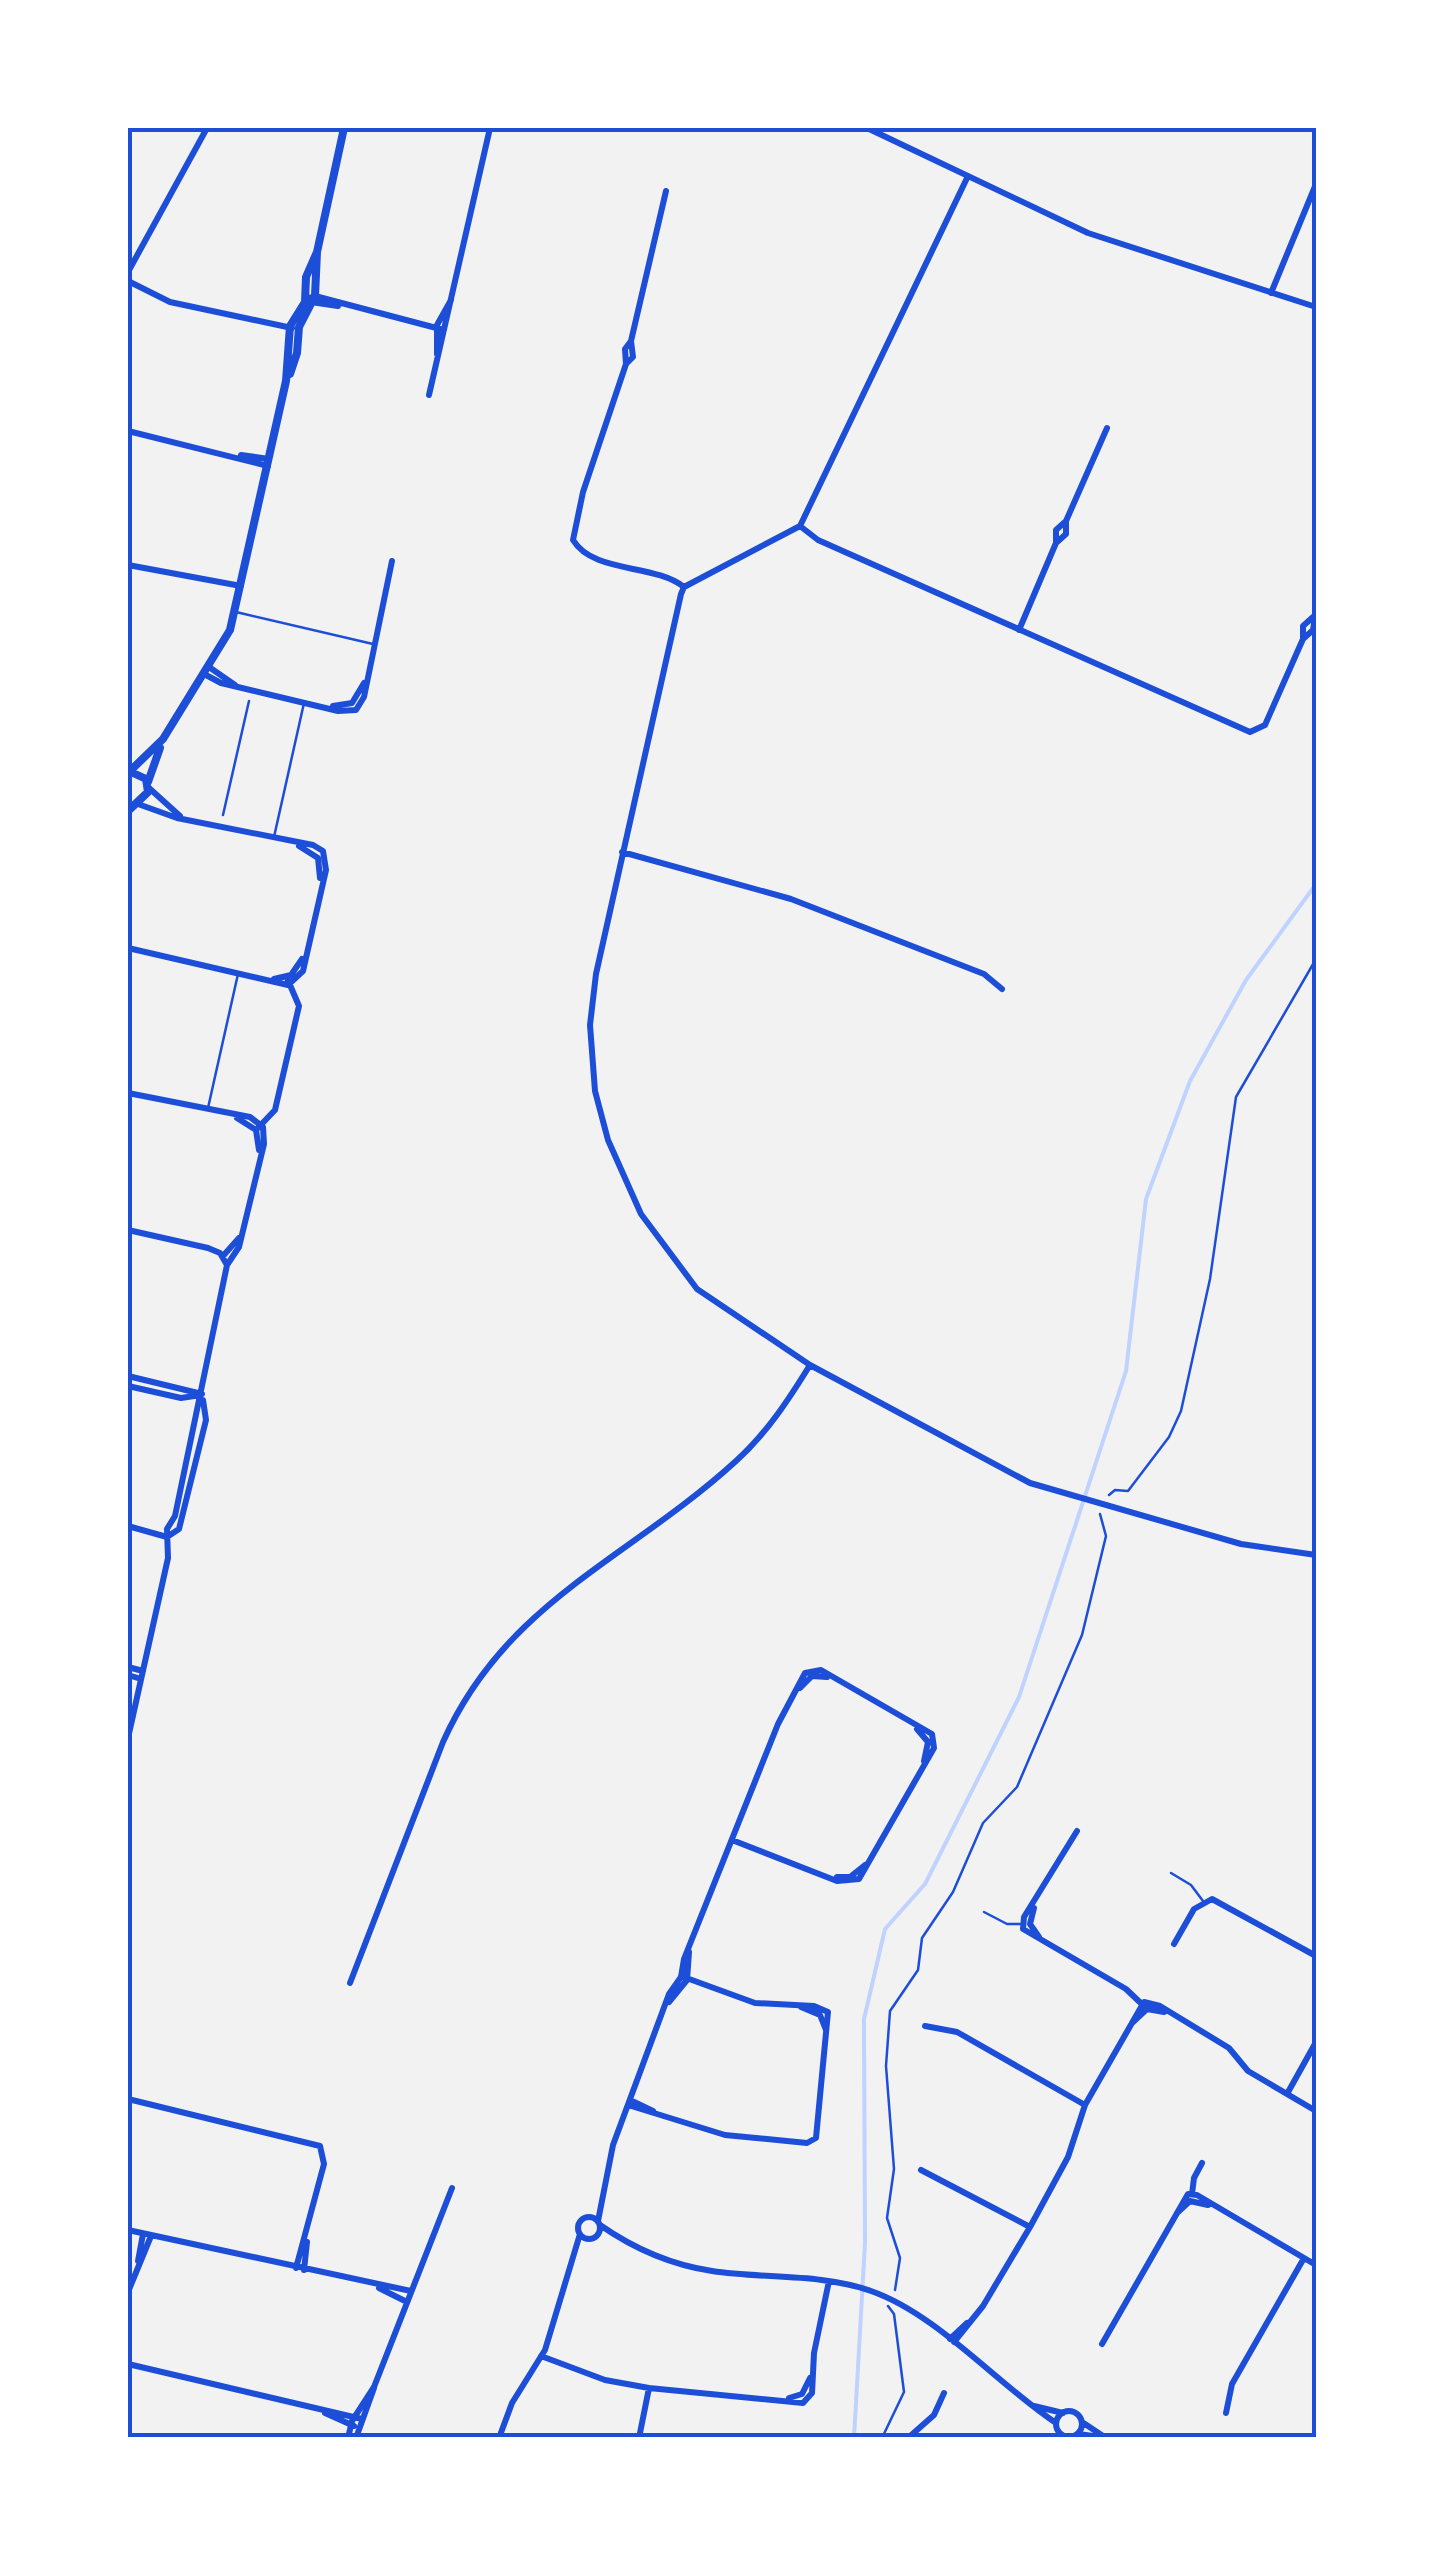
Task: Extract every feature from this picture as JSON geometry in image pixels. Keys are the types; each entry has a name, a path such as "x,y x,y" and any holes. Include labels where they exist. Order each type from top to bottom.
{"street":[{"path":"128,272 136,250 207,128"},
{"path":"289,981 303,957 320,880 318,858 294,843 132,806 148,785 163,739 227,636 235,611 286,382 298,353 292,330 312,299 316,256 344,128"},
{"path":"429,395 438,359 439,329 451,299 490,128"},
{"path":"867,128 1098,236 1316,308"},
{"path":"968,176 800,526 684,586 622,852 590,1025 596,1090 608,1140 640,1214 697,1289 810,1365 997,1468 1057,1494 1255,1547 1316,1555"},
{"path":"1271,292 1316,184"},
{"path":"666,190 631,341 633,357 626,364 583,492 573,540 587,556 665,574 684,586"},
{"path":"128,259 136,250"},
{"path":"128,281 162,300 292,330"},
{"path":"312,299 439,329"},
{"path":"1019,630 1056,543 1066,534 1066,520 1108,428"},
{"path":"128,431 269,462"},
{"path":"800,526 818,540 1250,732 1266,725 1304,639 1313,630 1315,614"},
{"path":"206,670 236,686 327,706 352,703 365,682 392,561"},
{"path":"128,565 240,591"},
{"path":"128,772 163,739"},
{"path":"128,772 138,773 184,819"},
{"path":"622,852 791,899 984,974 1002,989"},
{"path":"128,948 289,981"},
{"path":"259,1128 277,1102 299,1006 289,981"},
{"path":"128,1092 254,1119 265,1138 238,1252 227,1265 202,1394 206,1420 184,1521 166,1533 128,1526"},
{"path":"128,1230 208,1248 222,1256 227,1265"},
{"path":"222,1256 240,1236"},
{"path":"350,1982 443,1742 459,1707 489,1661 530,1619 739,1459 781,1412 810,1365"},
{"path":"128,1376 202,1394"},
{"path":"128,1386 181,1398 202,1394"},
{"path":"128,1738 168,1558 166,1533"},
{"path":"128,1671 142,1675"},
{"path":"575,2264 599,2223 612,2145 667,2004 685,1977 689,1951 733,1837 778,1724 796,1693 812,1676 832,1678 935,1740 866,1863 850,1877 831,1876 733,1837"},
{"path":"1077,1831 1026,1924 1044,1942 1146,2006 1172,2015 1229,2048 1248,2071 1316,2111"},
{"path":"1174,1944 1202,1901 1224,1904 1316,1956"},
{"path":"629,2102 725,2136 812,2142 816,2138 826,2036 820,2014 800,2007 754,2003 685,1977"},
{"path":"952,2341 972,2320 1030,2227 1068,2157 1085,2105 1146,2006"},
{"path":"925,2026 957,2032 1085,2105"},
{"path":"1287,2094 1316,2042"},
{"path":"128,2100 320,2146 324,2158 300,2270"},
{"path":"1102,2344 1176,2214 1193,2197 1194,2178 1202,2163"},
{"path":"921,2170 1030,2227"},
{"path":"348,2438 374,2387 452,2188"},
{"path":"499,2438 512,2404 543,2353 575,2264 579,2224 601,2197"},
{"path":"1193,2197 1316,2265"},
{"path":"588,2217 624,2242"},
{"path":"128,2230 411,2292"},
{"path":"580,2234 624,2242 680,2264 713,2271 825,2281 892,2299 952,2341 1057,2430 1070,2438 1078,2434 1105,2437"},
{"path":"128,2292 147,2235"},
{"path":"1226,2413 1232,2384 1304,2258"},
{"path":"543,2353 605,2380 650,2388 782,2399 802,2394 811,2378 825,2281"},
{"path":"374,2286 407,2302"},
{"path":"128,2362 356,2422"},
{"path":"640,2386 642,2416"},
{"path":"639,2438 650,2388"},
{"path":"908,2438 927,2424 944,2393"},
{"path":"1033,2406 1075,2413 1105,2437"},
{"path":"1057,2430 1063,2413"},
{"path":"356,2422 356,2438"},
{"path":"1078,2434 1082,2422"}],"lane":[{"path":"235,611 374,644"},
{"path":"274,838 304,701"},
{"path":"207,1110 238,973"},
{"path":"1171,1873 1192,1885 1202,1901"},
{"path":"984,1912 1007,1924 1026,1924"}],"path":[{"path":"223,815 249,701"},
{"path":"882,2438 904,2392 894,2314 886,2310 900,2258 887,2218 894,2170 886,2066 890,2012 918,1970 922,1938 953,1892 983,1823 1016,1787 1068,1671 1106,1536 1098,1506 1115,1490 1128,1490 1169,1437 1181,1411 1210,1279 1236,1097 1316,959"}],"waterway":[{"path":"854,2438 865,2243 864,2019 885,1929 925,1884 1019,1697 1126,1371 1146,1199 1190,1081 1246,980 1316,884"}]}
